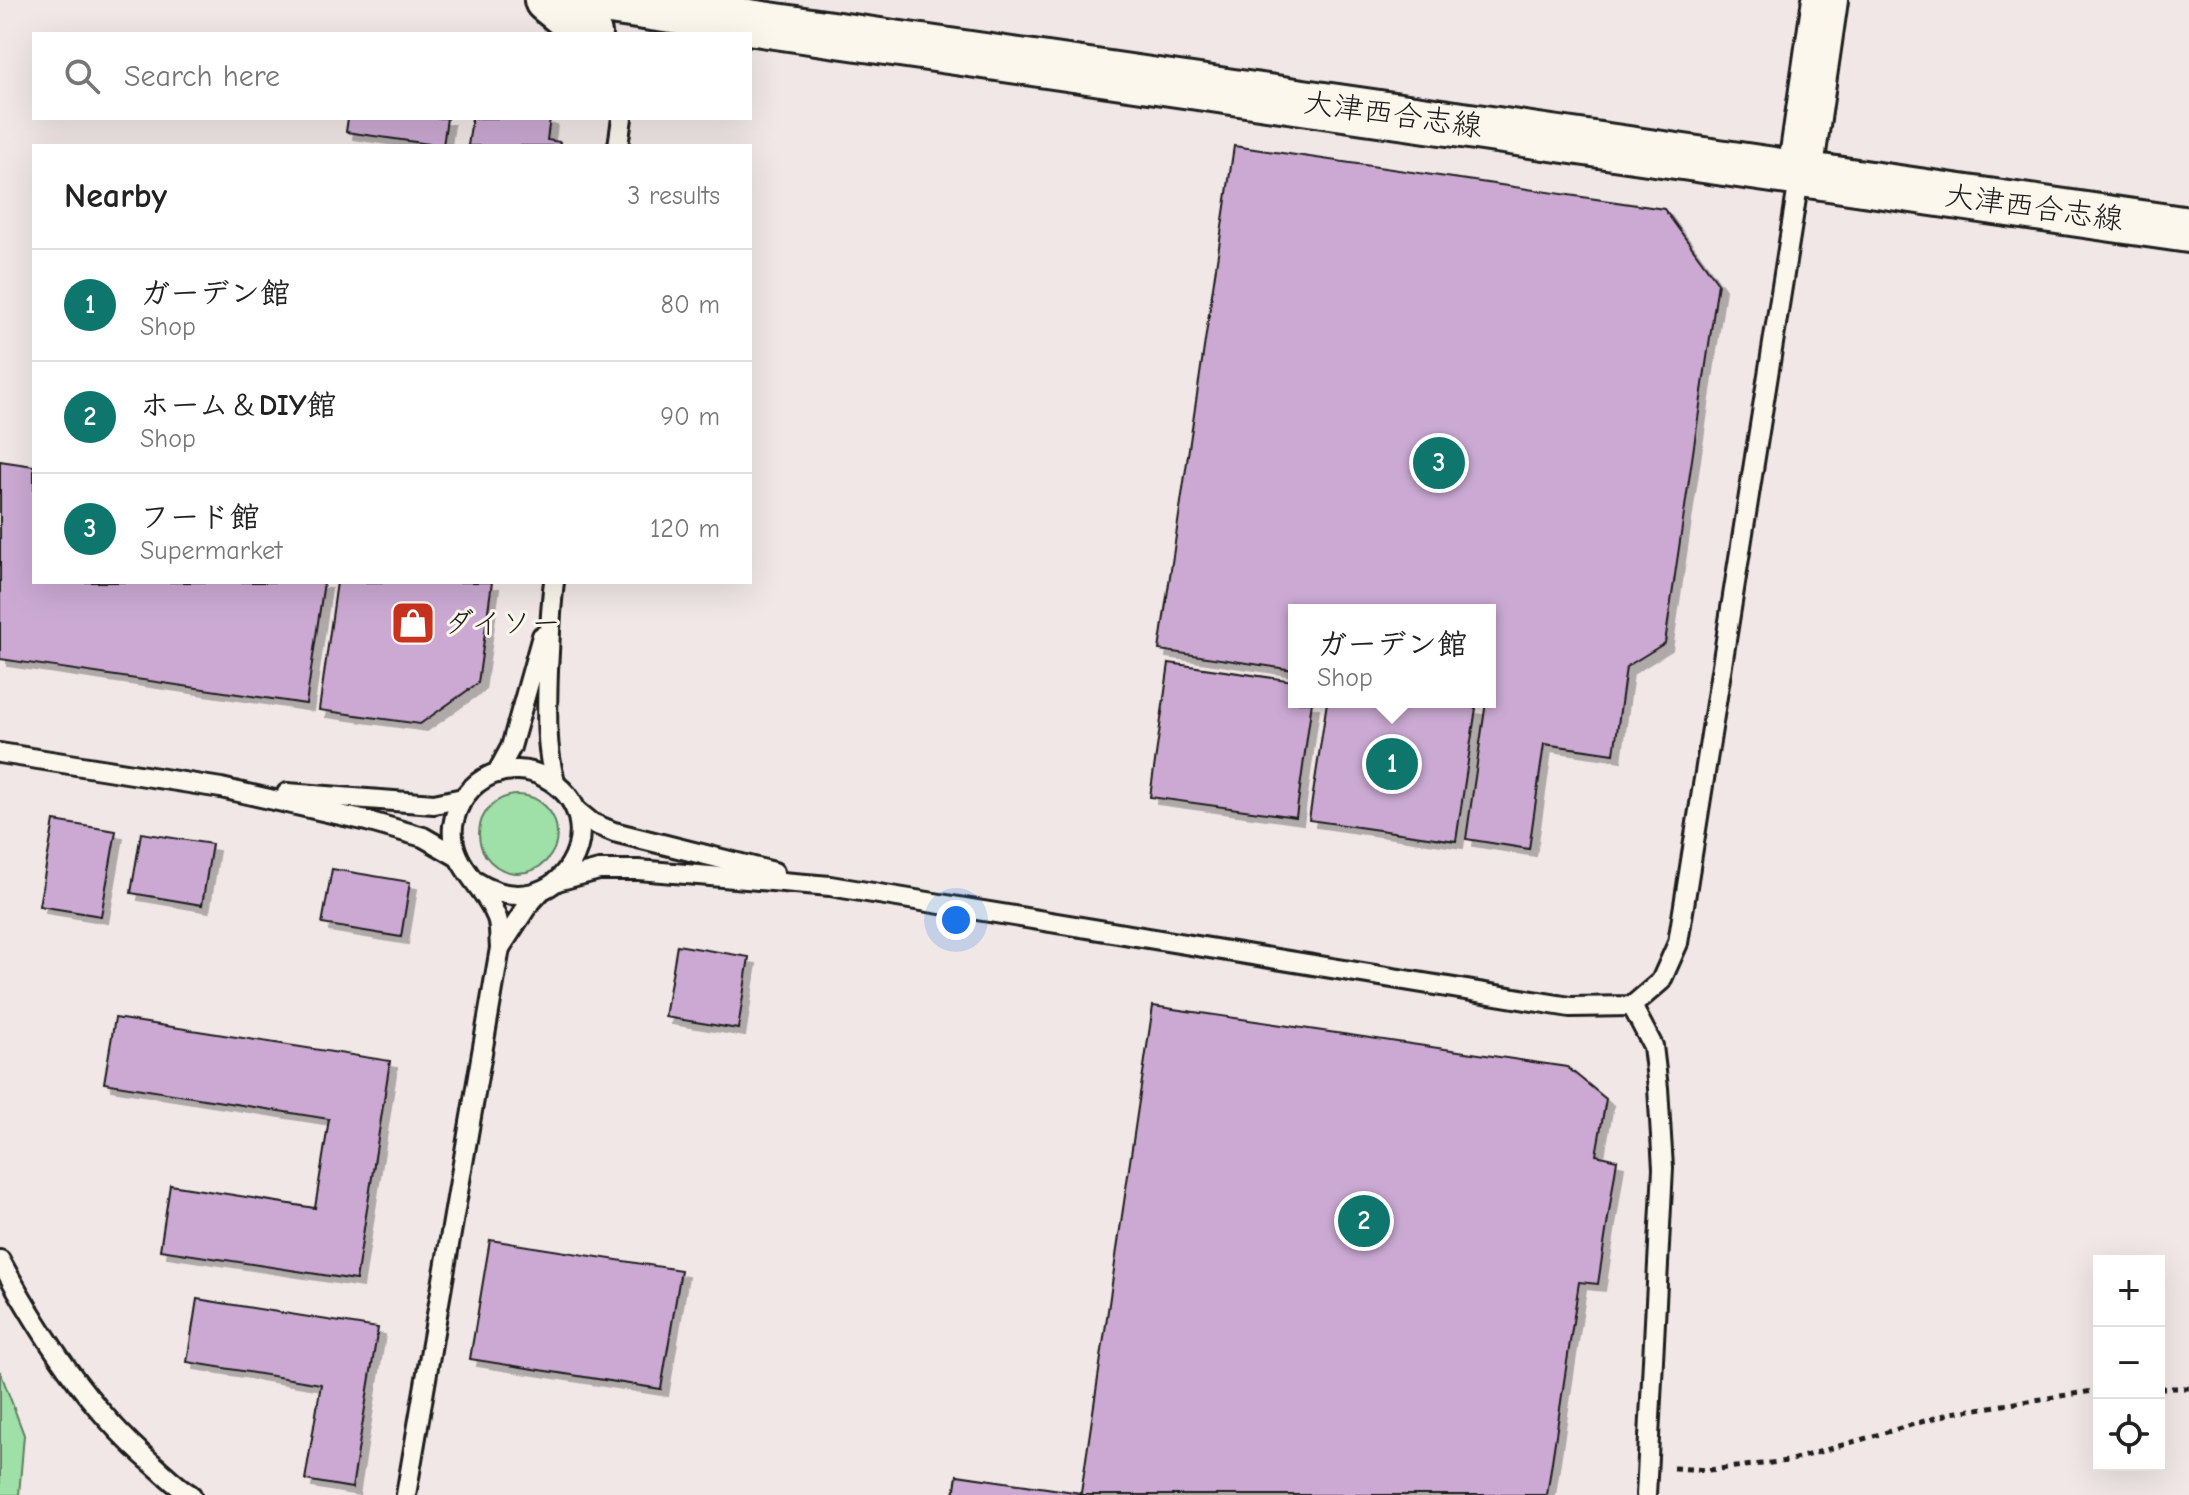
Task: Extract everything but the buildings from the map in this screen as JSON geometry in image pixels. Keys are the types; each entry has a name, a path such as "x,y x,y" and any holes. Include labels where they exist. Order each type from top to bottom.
{"main road":[{"path":"547,0 587,32"},
{"name":"大津西合志線","path":"596,0 2189,230"},
{"path":"1800,173 1825,0"},
{"path":"731,32 768,25"}],"lane":[{"path":"618,144 622,120"},
{"path":"475,881 490,891 525,896 599,870 638,870 830,886 1570,1007 1632,1006 1661,981 1678,943 1800,173"},
{"path":"554,584 547,719 548,758 555,782"},
{"path":"497,773 511,747 551,606"},
{"path":"0,753 221,788 367,821 423,837 458,857"},
{"path":"406,1495 500,948 498,920 458,857 453,827 463,798 484,779 517,769 537,773 555,782 576,810 580,829 578,849 570,867 528,905 500,948"},
{"path":"221,788 434,804 463,798"},
{"path":"576,810 592,823 614,832 830,886"},
{"path":"1632,1006 1653,1046 1663,1168 1646,1495"},
{"path":"0,1260 45,1338 91,1400 133,1447 191,1495"}],"path":[{"path":"2165,1388 2189,1388"},
{"path":"1648,1466 1709,1470 1788,1461 1952,1413 2093,1391"}],"green space":[{"path":"518,795 533,798 545,807 554,819 557,834 554,849 545,861 533,870 518,873 503,870 491,861 482,849 479,834 482,819 491,807 503,798"},
{"path":"0,1371 24,1435 19,1495 0,1495"}],"place":[{"name":"フード館","path":"1439,463"},
{"name":"ダイソー","path":"413,623"},
{"name":"ガーデン館","path":"1392,764"},
{"name":"ホーム＆DIY館","path":"1364,1221"}]}
